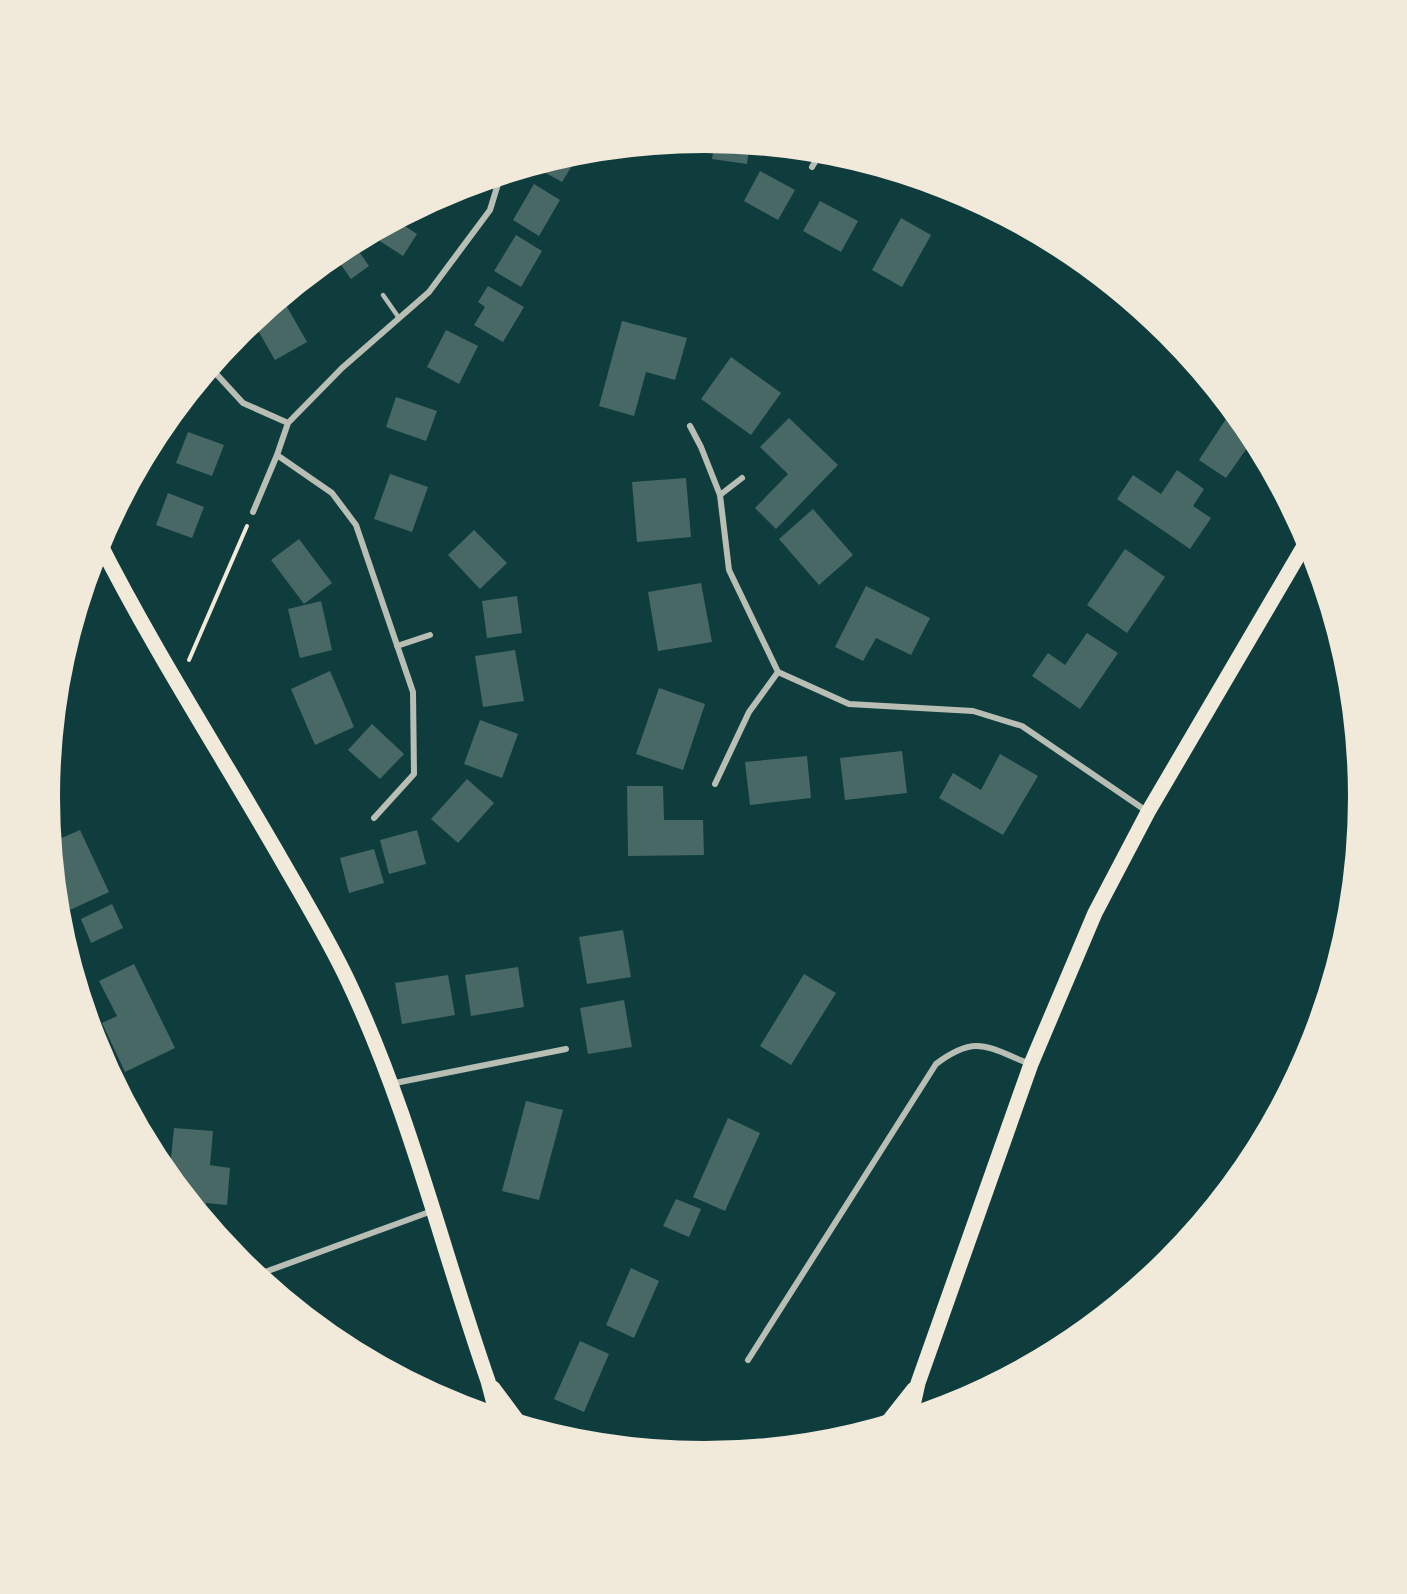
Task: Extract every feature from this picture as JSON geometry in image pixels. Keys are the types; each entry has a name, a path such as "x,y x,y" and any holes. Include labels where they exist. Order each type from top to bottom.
{"main road":[{"path":"912,1411 918,1383 1031,1064 1095,913 1148,812 1302,549"},
{"path":"104,552 178,685 331,947 367,1023 390,1084 496,1411"},
{"path":"488,1381 514,1417"},
{"path":"892,1417 918,1383"}],"street":[{"path":"812,167 817,159"},
{"path":"253,512 288,423 342,368 429,292 490,210 499,182"},
{"path":"214,372 243,403 288,423"},
{"path":"690,426 720,495 729,570 778,672 849,704 973,711 1022,726 1148,812"},
{"path":"277,455 332,493 357,525 413,692 414,774 374,818"},
{"path":"720,495 742,478"},
{"path":"397,646 430,635"},
{"path":"715,784 749,712 778,672"},
{"path":"748,1360 936,1064 955,1051 971,1045 988,1047 1031,1064"},
{"path":"390,1084 566,1049"},
{"path":"264,1272 432,1211"}],"lane":[{"path":"383,295 399,318"}],"path":[{"path":"178,685 253,512"}],"building":[{"path":"714,149 749,150 747,164 712,159"},
{"path":"574,162 562,182 540,170"},
{"path":"760,171 795,190 778,220 744,201"},
{"path":"534,184 560,200 539,236 513,220"},
{"path":"820,201 858,221 841,252 803,231"},
{"path":"901,218 931,235 902,287 872,270"},
{"path":"402,224 417,234 403,256 376,238"},
{"path":"516,235 542,251 521,287 494,271"},
{"path":"357,249 369,266 351,279 339,261"},
{"path":"488,286 524,307 503,342 474,325 485,307 478,302"},
{"path":"285,303 307,342 275,360 257,328"},
{"path":"622,321 687,338 675,380 646,372 634,416 599,406"},
{"path":"446,330 478,346 459,384 427,367"},
{"path":"731,357 781,393 751,435 701,399"},
{"path":"396,397 437,411 426,441 386,427"},
{"path":"789,418 838,465 776,529 755,508 788,474 760,447"},
{"path":"1226,419 1232,423 1248,446 1226,478 1199,460"},
{"path":"188,432 224,445 212,476 176,463"},
{"path":"1177,470 1204,489 1193,506 1211,518 1190,549 1117,499 1133,475 1161,494"},
{"path":"390,474 428,487 412,532 374,519"},
{"path":"686,478 691,537 637,542 632,482"},
{"path":"168,493 204,507 192,538 156,525"},
{"path":"813,509 853,555 819,585 779,539"},
{"path":"474,530 507,563 480,589 448,555"},
{"path":"299,539 332,583 304,604 271,560"},
{"path":"1125,549 1165,577 1127,633 1087,605"},
{"path":"701,583 712,642 658,651 648,592"},
{"path":"866,586 930,618 911,655 876,638 863,661 835,647"},
{"path":"517,596 522,633 487,638 482,601"},
{"path":"321,601 332,650 300,658 288,609"},
{"path":"1087,633 1118,653 1080,709 1032,676 1048,653 1065,665"},
{"path":"515,650 524,701 483,707 475,656"},
{"path":"330,671 354,727 315,745 291,689"},
{"path":"659,688 705,704 683,770 636,754"},
{"path":"480,720 518,734 502,778 464,764"},
{"path":"372,724 404,754 380,779 348,750"},
{"path":"902,751 907,793 845,800 840,758"},
{"path":"1000,754 1038,776 1003,835 939,798 953,773 981,790"},
{"path":"807,756 811,798 750,805 745,762"},
{"path":"467,779 494,803 458,843 431,819"},
{"path":"627,786 663,786 664,820 703,820 704,855 628,856"},
{"path":"80,830 109,892 70,910 63,894 57,840"},
{"path":"417,830 426,864 389,874 380,840"},
{"path":"374,849 384,883 349,893 340,858"},
{"path":"112,904 123,928 91,943 81,919"},
{"path":"623,930 631,977 587,984 579,937"},
{"path":"134,964 175,1048 125,1072 102,1023 117,1016 99,981"},
{"path":"518,967 524,1007 471,1016 465,975"},
{"path":"804,974 836,993 791,1065 760,1046"},
{"path":"448,975 455,1015 402,1024 395,983"},
{"path":"624,1000 632,1047 588,1054 580,1008"},
{"path":"526,1101 563,1110 539,1200 502,1191"},
{"path":"728,1118 760,1133 725,1211 693,1197"},
{"path":"174,1128 213,1131 210,1165 230,1168 227,1205 206,1203 205,1211 170,1165"},
{"path":"676,1199 701,1209 689,1237 663,1226"},
{"path":"631,1268 659,1281 634,1338 606,1325"},
{"path":"580,1341 609,1354 584,1412 554,1399"}]}
